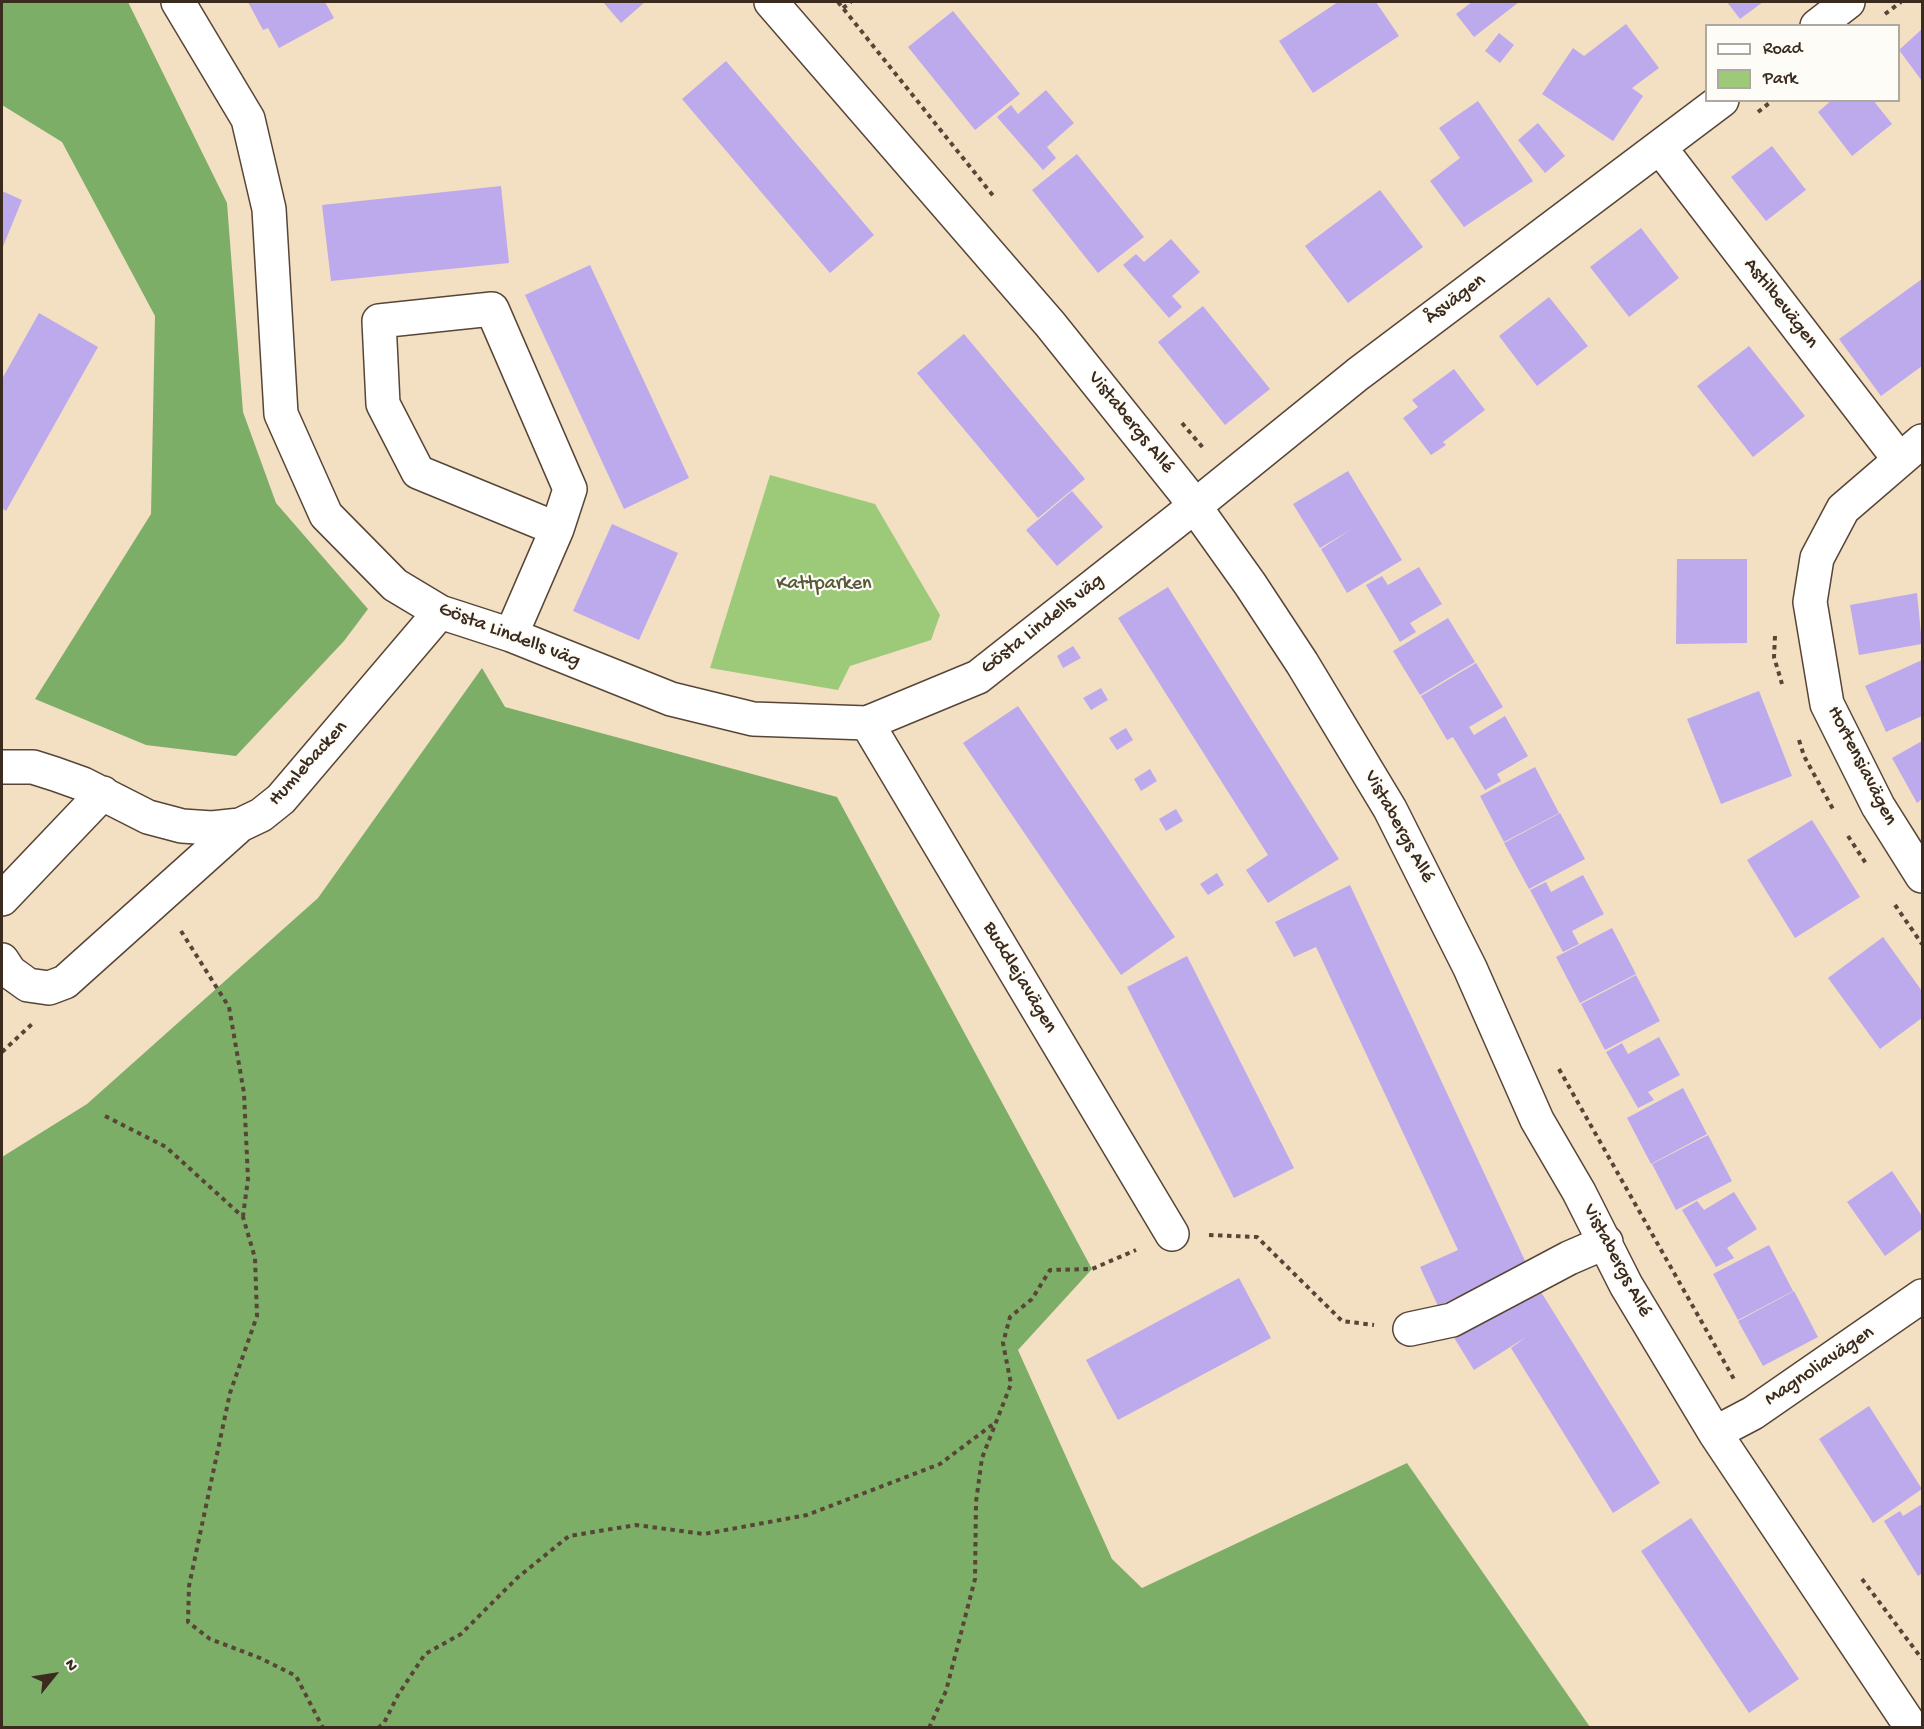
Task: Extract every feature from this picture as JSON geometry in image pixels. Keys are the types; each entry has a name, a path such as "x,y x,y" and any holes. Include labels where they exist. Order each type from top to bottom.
{"street":[{"name":"Gösta Lindells väg","path":"178,2 249,119 269,209 281,414 326,515 395,585 440,612 511,635 671,699 753,719 867,723 978,677 1195,506"},
{"name":"Vistabergs Allé","path":"771,2 1050,324 1195,506 1296,653 1390,809 1470,968 1537,1120 1606,1242 1626,1285 1715,1433 1912,1728"},
{"path":"1820,24 1848,2"},
{"name":"Åsvägen","path":"1195,506 1358,374 1719,102"},
{"name":"Astilbevägen","path":"1661,148 1911,450"},
{"path":"511,635 556,529 570,489 492,309 379,321 383,404 418,472 556,529"},
{"name":"Hortensiavägen","path":"1911,450 1843,509 1817,558 1810,602 1827,704 1878,806 1923,876"},
{"name":"Humlebacken","path":"2,767 33,767 84,784 148,817 182,826 212,828 240,825 261,815 281,799 440,612"},
{"name":"Buddlejavägen","path":"867,723 1172,1234"},
{"path":"2,899 103,793"},
{"path":"2,960 10,972 28,986 49,988 65,982 240,825"},
{"path":"1410,1329 1452,1320 1569,1258 1606,1242"},
{"name":"Magnoliavägen","path":"1715,1433 1754,1413 1923,1296"}],"path":[{"path":"838,2 999,203"},
{"path":"843,8 851,2"},
{"path":"1174,414 1197,441"},
{"path":"160,898 229,1007 244,1093 248,1179 243,1217 255,1258 257,1316 230,1393 189,1586 188,1622 210,1639 260,1658 296,1676 323,1728"},
{"path":"105,1116 166,1147 243,1217"},
{"path":"929,1728 946,1690 975,1579 976,1502 982,1458 1011,1384 1003,1343 1010,1317 1032,1299 1050,1270 1092,1269 1172,1234 1257,1237 1342,1321 1410,1329"},
{"path":"378,1728 384,1723 398,1695 425,1654 461,1634 517,1578 569,1536 636,1525 704,1534 807,1515 940,1464 998,1420"}],"green space":[{"path":"2,2 128,2 227,203 243,412 276,503 368,609 344,641 236,756 146,745 35,699 151,514 155,316 62,142 2,105"},
{"name":"Kattparken","path":"770,475 875,504 940,615 931,640 850,666 838,690 710,668"},
{"path":"482,668 505,707 837,797 1092,1269 1018,1350 1112,1559 1142,1588 1407,1463 1590,1727 2,1727 2,1157 87,1104 318,898"}],"building":[{"path":"248,2 325,2 334,18 279,48 268,28 263,30"},
{"path":"603,2 645,2 621,23"},
{"path":"1338,2 1376,2 1399,36 1313,93 1279,41"},
{"path":"1472,2 1519,2 1474,37 1456,14"},
{"path":"1727,2 1763,2 1740,19"},
{"path":"953,11 1020,94 975,130 908,47"},
{"path":"1626,24 1659,68 1632,88 1643,96 1613,141 1542,94 1573,48 1584,56"},
{"path":"1922,29 1922,81 1900,51"},
{"path":"1499,33 1514,45 1500,63 1485,51"},
{"path":"726,61 874,235 830,273 682,99"},
{"path":"1046,90 1074,123 1047,147 1056,158 1043,170 997,117 1011,105 1018,114"},
{"path":"1478,101 1533,181 1464,227 1430,181 1460,158 1439,128"},
{"path":"1830,102 1875,102 1892,124 1852,156 1818,112"},
{"path":"1538,123 1565,156 1545,173 1518,140"},
{"path":"1772,146 1806,190 1766,221 1731,177"},
{"path":"1077,154 1144,237 1098,273 1032,190"},
{"path":"501,186 509,263 331,281 322,205"},
{"path":"1380,190 1423,247 1348,303 1305,246"},
{"path":"2,191 22,200 2,249"},
{"path":"1641,228 1679,278 1629,317 1590,267"},
{"path":"1171,239 1200,272 1172,296 1182,307 1169,318 1123,265 1136,254 1144,262"},
{"path":"590,265 689,478 624,509 525,295"},
{"path":"1922,279 1922,366 1881,396 1839,339"},
{"path":"1549,297 1588,346 1537,386 1499,336"},
{"path":"1203,306 1270,389 1225,425 1158,342"},
{"path":"39,313 98,347 6,511 2,508 2,379"},
{"path":"964,334 1085,479 1038,518 917,373"},
{"path":"1749,346 1805,416 1753,457 1697,386"},
{"path":"1454,369 1485,410 1443,442 1446,445 1431,455 1403,418 1418,407 1412,400"},
{"path":"1348,471 1402,560 1347,593 1321,549 1352,529 1320,548 1293,504"},
{"path":"1072,491 1103,527 1057,566 1026,530"},
{"path":"612,524 678,553 639,640 573,611"},
{"path":"1677,559 1747,559 1747,643 1676,644"},
{"path":"1419,567 1442,604 1410,623 1416,632 1400,642 1366,585 1382,576 1388,585"},
{"path":"1168,587 1339,859 1268,903 1246,870 1268,855 1118,618"},
{"path":"1917,593 1922,644 1859,655 1850,605"},
{"path":"1448,618 1475,662 1420,695 1393,651"},
{"path":"1073,646 1081,658 1063,668 1057,656"},
{"path":"1922,660 1922,716 1886,732 1865,686"},
{"path":"1476,663 1503,707 1469,727 1474,735 1505,716 1528,756 1497,774 1501,781 1485,790 1453,737 1447,740 1421,696"},
{"path":"1101,688 1108,700 1091,710 1083,698"},
{"path":"1759,691 1792,776 1721,804 1687,719"},
{"path":"1018,706 1175,937 1121,975 963,743"},
{"path":"1126,728 1133,740 1117,750 1109,738"},
{"path":"1922,741 1922,799 1917,803 1892,758"},
{"path":"1535,767 1559,813 1504,842 1480,796"},
{"path":"1150,769 1157,781 1141,791 1134,779"},
{"path":"1176,809 1183,821 1166,831 1159,819"},
{"path":"1560,813 1585,859 1529,889 1504,843"},
{"path":"1812,820 1860,897 1795,938 1747,860"},
{"path":"1217,873 1224,885 1208,895 1200,884"},
{"path":"1583,875 1604,914 1572,931 1579,944 1563,952 1530,890 1546,882 1551,892"},
{"path":"1350,885 1527,1265 1438,1306 1420,1267 1458,1250 1316,947 1294,957 1275,922"},
{"path":"1612,928 1636,974 1580,1003 1556,957"},
{"path":"1883,937 1922,991 1922,1018 1880,1049 1828,978"},
{"path":"1187,956 1294,1168 1234,1198 1127,987"},
{"path":"1636,975 1660,1021 1605,1050 1581,1004"},
{"path":"1659,1037 1680,1075 1648,1092 1654,1100 1638,1108 1606,1052 1622,1043 1628,1054"},
{"path":"1683,1088 1707,1134 1651,1164 1627,1118"},
{"path":"1708,1135 1732,1181 1676,1210 1652,1164"},
{"path":"1892,1171 1922,1216 1922,1229 1885,1256 1847,1202"},
{"path":"1734,1192 1757,1229 1727,1248 1734,1258 1716,1267 1682,1210 1697,1201 1704,1210"},
{"path":"1769,1245 1793,1291 1738,1320 1713,1274"},
{"path":"1239,1278 1271,1338 1118,1420 1086,1360"},
{"path":"1536,1284 1660,1483 1613,1513 1511,1348 1526,1337 1474,1370 1453,1336"},
{"path":"1794,1291 1818,1337 1763,1366 1738,1321"},
{"path":"1869,1406 1922,1489 1873,1523 1819,1439"},
{"path":"1922,1504 1922,1573 1918,1576 1884,1521 1900,1511 1903,1516"},
{"path":"1691,1518 1799,1679 1749,1713 1641,1551"}]}
